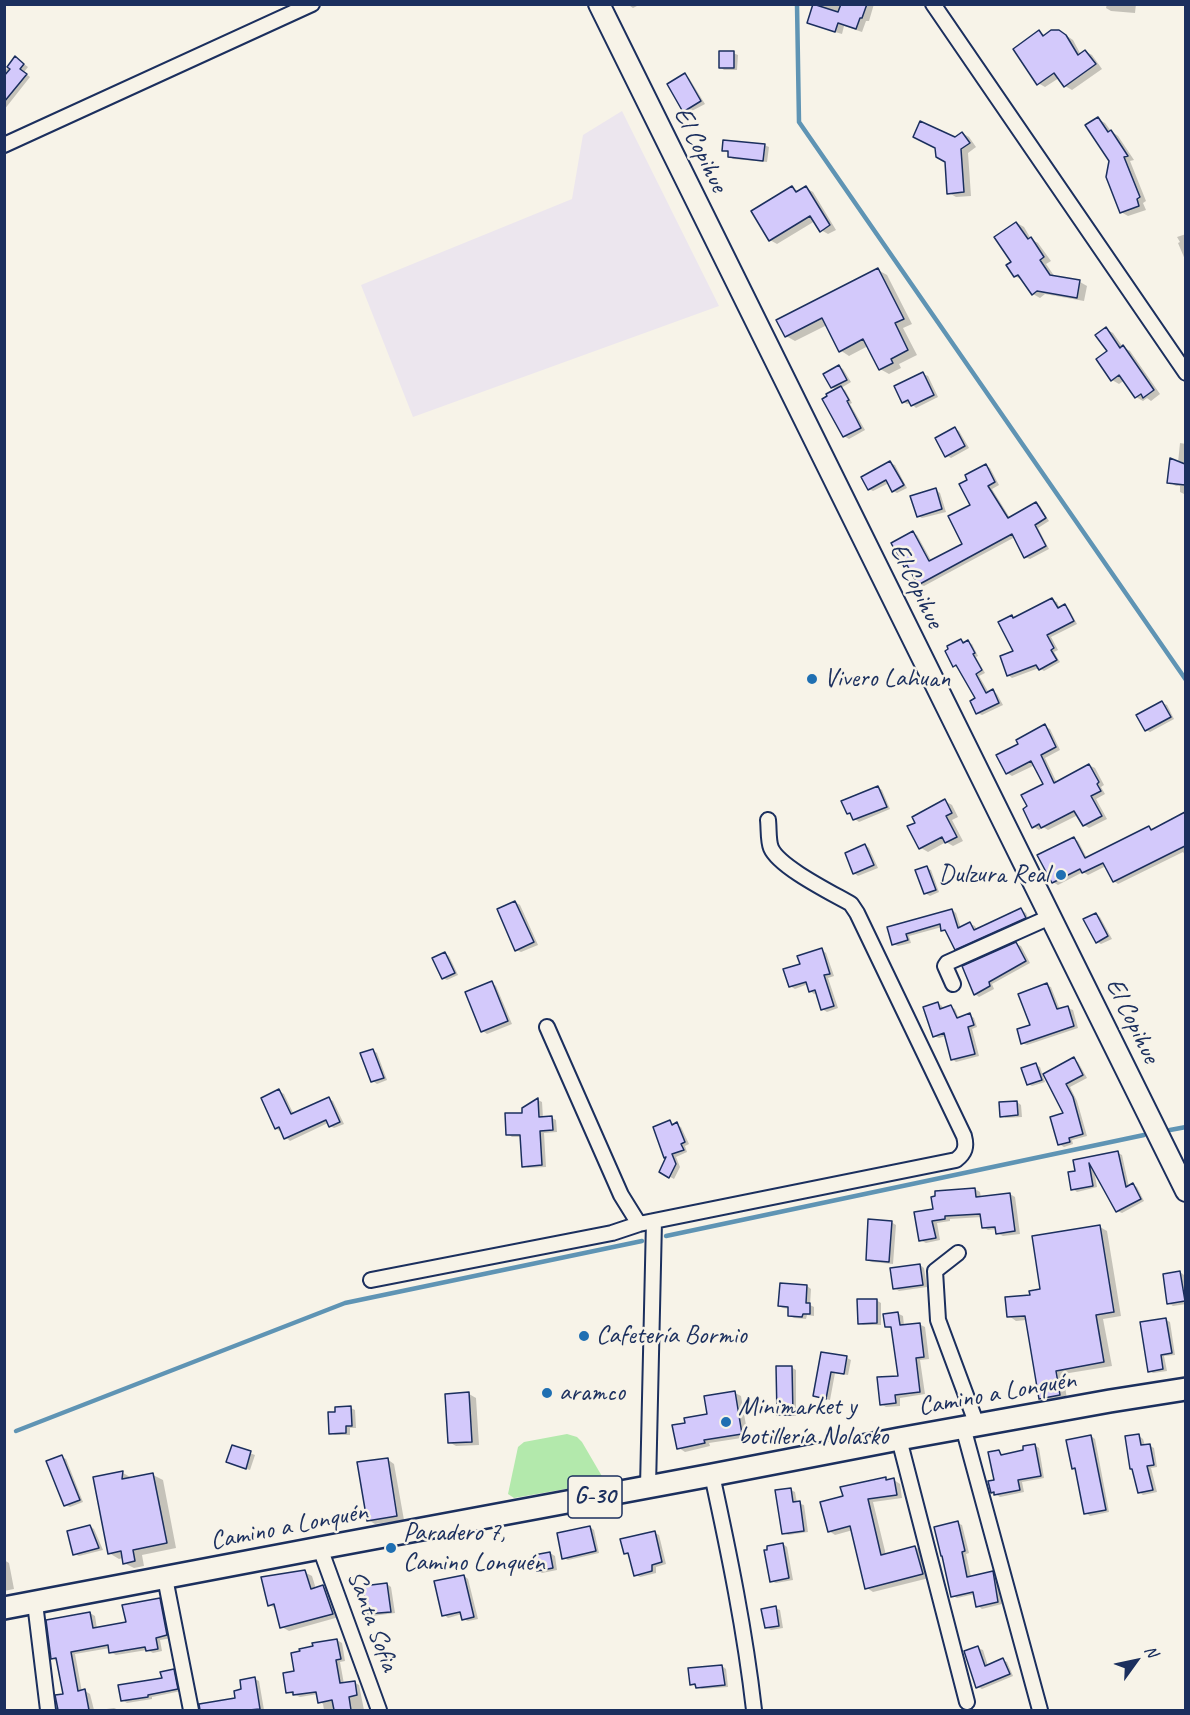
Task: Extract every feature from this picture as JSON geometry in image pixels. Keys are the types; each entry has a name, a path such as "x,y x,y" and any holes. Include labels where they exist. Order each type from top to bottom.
{"main road":[{"name":"El Copihue","path":"599,4 1185,1191"},
{"name":"Camino a Lonquén","path":"4,1608 899,1438 1185,1389"}],"street":[{"path":"4,145 312,4"},
{"path":"933,4 1185,373"},
{"path":"371,1280 612,1233 639,1224 956,1160 963,1155 967,1146 964,1136 857,913 851,904 789,868 778,857 771,848 768,820"},
{"path":"953,984 945,966 946,963 1050,917"},
{"path":"547,1027 621,1195 639,1224"},
{"path":"648,1487 654,1221"},
{"path":"958,1253 935,1271 938,1320 970,1426 1040,1710"},
{"path":"899,1438 967,1702"},
{"path":"712,1475 739,1609 754,1710"},
{"name":"Santa Sofia","path":"320,1548 379,1710"},
{"path":"165,1578 191,1710"},
{"path":"35,1603 48,1710"}],"shaded area":[{"path":"622,111 719,306 413,417 361,285 572,199 583,135"}],"green space":[{"path":"567,1434 577,1437 582,1442 603,1478 600,1483 514,1498 508,1494 518,1447 524,1442"}],"building":[{"path":"813,4 838,12 841,4 867,4 856,29 838,23 835,32 807,23"},
{"path":"1039,30 1043,36 1051,30 1059,30 1066,35 1078,55 1085,50 1096,64 1064,87 1054,73 1037,85 1013,49"},
{"path":"719,51 734,51 734,68 719,68"},
{"path":"15,56 24,64 20,69 27,74 4,102 4,76 10,69 7,67"},
{"path":"685,73 701,101 683,112 667,84"},
{"path":"1098,117 1108,132 1111,130 1128,156 1124,157 1140,197 1137,199 1139,206 1120,213 1106,177 1109,161 1085,125"},
{"path":"920,121 955,137 962,132 970,143 961,149 964,192 947,194 945,162 936,157 935,148 913,137"},
{"path":"723,140 765,144 763,161 728,157 728,151 722,151"},
{"path":"792,186 796,192 806,186 830,225 820,232 810,216 769,241 751,211"},
{"path":"1016,222 1028,239 1031,237 1044,257 1040,260 1050,275 1080,280 1077,298 1037,291 1032,295 1018,275 1014,277 1006,265 1011,262 994,237"},
{"path":"878,268 904,319 895,323 908,350 891,359 893,363 879,370 863,339 839,352 822,318 785,337 776,320"},
{"path":"1106,327 1120,348 1123,345 1154,390 1143,398 1141,394 1135,398 1119,375 1111,381 1096,359 1107,351 1095,335"},
{"path":"839,365 847,380 831,388 823,374"},
{"path":"923,372 934,395 911,406 908,400 902,403 894,386"},
{"path":"841,386 861,428 843,437 822,399 827,396 826,394"},
{"path":"955,427 965,446 945,457 935,438"},
{"path":"1170,458 1185,464 1185,485 1167,483"},
{"path":"890,461 904,485 892,492 886,480 868,490 861,477"},
{"path":"986,464 995,482 988,486 1008,518 1036,502 1046,518 1035,525 1046,546 1024,558 1012,534 918,585 907,565 904,567 891,543 913,531 929,561 962,544 948,516 970,505 959,484 967,480 965,475"},
{"path":"936,488 942,509 917,517 910,496"},
{"path":"1052,598 1058,608 1065,604 1074,621 1047,635 1054,648 1051,650 1057,660 1039,670 1036,665 1007,676 1000,656 1013,651 998,622 1012,615 1013,618"},
{"path":"961,639 963,643 968,640 975,653 973,654 982,670 976,674 986,693 993,689 999,703 976,714 970,701 975,698 956,665 953,667 945,651 948,649 947,646"},
{"path":"1162,701 1171,717 1145,731 1136,715"},
{"path":"1045,724 1056,747 1041,755 1054,783 1089,764 1099,782 1097,784 1101,791 1091,796 1102,816 1083,826 1074,811 1041,828 1039,824 1032,828 1023,809 1027,806 1021,795 1043,784 1031,761 1006,774 996,755 1018,744 1016,740"},
{"path":"878,786 887,807 853,820 850,813 847,814 841,801"},
{"path":"945,799 952,813 946,816 957,837 945,843 942,837 919,849 907,826 915,823 912,817"},
{"path":"1185,812 1185,846 1113,882 1103,863 1082,873 1080,869 1052,883 1037,855 1074,837 1085,858 1149,826 1151,830"},
{"path":"865,844 874,865 853,874 845,853"},
{"path":"927,866 936,890 924,894 915,870"},
{"path":"515,901 534,942 515,951 497,909"},
{"path":"1021,908 1026,918 955,950 945,930 941,931 940,924 906,934 908,940 892,945 887,927 952,909 958,928 970,922 974,930"},
{"path":"1096,913 1108,936 1096,943 1083,919"},
{"path":"1016,942 1026,961 989,982 990,986 974,995 962,966"},
{"path":"822,948 830,974 824,975 834,1006 821,1010 815,990 809,992 806,982 789,987 783,969 800,964 797,956"},
{"path":"445,952 455,973 442,979 432,958"},
{"path":"492,981 508,1021 481,1032 465,992"},
{"path":"1047,983 1057,1009 1068,1006 1074,1026 1021,1044 1017,1029 1030,1025 1018,994"},
{"path":"938,1002 940,1009 951,1005 957,1018 970,1013 974,1025 968,1027 975,1054 951,1060 944,1033 933,1037 923,1007"},
{"path":"373,1049 384,1078 371,1082 360,1053"},
{"path":"1074,1057 1083,1075 1066,1084 1073,1097 1083,1134 1069,1138 1070,1142 1058,1145 1050,1117 1063,1113 1043,1074"},
{"path":"1036,1063 1042,1080 1027,1085 1021,1068"},
{"path":"279,1089 291,1114 329,1097 340,1122 329,1127 326,1120 284,1139 279,1127 275,1129 261,1098"},
{"path":"538,1098 539,1117 552,1116 553,1130 540,1131 542,1165 522,1167 520,1135 506,1135 505,1113 522,1113 522,1108"},
{"path":"1017,1101 1018,1115 1000,1117 999,1102"},
{"path":"670,1120 672,1125 677,1122 685,1142 681,1144 684,1150 672,1154 676,1164 669,1178 659,1172 666,1157 664,1158 653,1127"},
{"path":"1118,1151 1126,1187 1133,1183 1141,1199 1116,1212 1089,1163 1093,1186 1071,1190 1068,1172 1075,1171 1073,1160"},
{"path":"975,1188 976,1197 1010,1193 1015,1231 996,1234 995,1227 982,1228 980,1214 945,1216 945,1219 932,1221 936,1238 919,1241 914,1212 933,1209 931,1197 935,1196 935,1191"},
{"path":"868,1219 892,1221 889,1262 866,1260"},
{"path":"1100,1225 1114,1312 1096,1315 1104,1362 1056,1371 1060,1395 1039,1399 1025,1316 1007,1317 1005,1297 1030,1295 1029,1291 1040,1289 1032,1236"},
{"path":"920,1264 923,1285 893,1289 890,1268"},
{"path":"1180,1271 1185,1301 1167,1304 1163,1274"},
{"path":"780,1283 807,1285 806,1303 810,1303 810,1314 803,1314 802,1317 788,1316 788,1307 778,1306"},
{"path":"857,1299 877,1299 877,1323 858,1324"},
{"path":"898,1312 900,1325 920,1323 924,1357 916,1358 920,1392 895,1395 896,1403 880,1405 877,1377 898,1376 891,1327 885,1327 883,1314"},
{"path":"1166,1318 1172,1353 1161,1355 1163,1369 1148,1372 1140,1322"},
{"path":"821,1352 847,1356 844,1374 831,1372 826,1399 813,1396"},
{"path":"776,1366 792,1366 793,1415 777,1415"},
{"path":"735,1391 742,1434 704,1440 705,1443 677,1449 672,1425 685,1423 684,1418 707,1414 704,1396"},
{"path":"469,1392 472,1442 448,1443 445,1394"},
{"path":"351,1406 352,1426 346,1426 346,1433 329,1434 328,1412 335,1412 335,1407"},
{"path":"1139,1434 1141,1445 1150,1444 1154,1465 1147,1466 1153,1490 1138,1493 1132,1469 1130,1469 1125,1436"},
{"path":"1091,1435 1106,1510 1084,1514 1075,1468 1072,1469 1066,1440"},
{"path":"1035,1444 1041,1476 1018,1480 1020,1490 994,1495 994,1492 991,1493 988,1481 994,1480 988,1452 999,1450 1001,1455 1023,1450 1023,1446"},
{"path":"232,1445 251,1451 246,1469 226,1462"},
{"path":"62,1455 80,1500 64,1506 46,1461"},
{"path":"388,1458 397,1516 367,1521 357,1462"},
{"path":"123,1471 122,1479 153,1473 167,1543 133,1550 135,1561 123,1564 121,1551 108,1554 93,1477"},
{"path":"886,1477 886,1480 894,1478 897,1495 868,1499 881,1555 915,1546 923,1574 865,1589 850,1526 828,1532 820,1502 843,1496 840,1487"},
{"path":"791,1488 793,1502 800,1501 804,1531 782,1534 775,1490"},
{"path":"958,1521 965,1551 962,1552 967,1577 993,1571 998,1602 976,1607 973,1592 951,1597 934,1527"},
{"path":"90,1525 99,1548 73,1555 67,1531"},
{"path":"590,1526 596,1551 562,1559 557,1533"},
{"path":"655,1531 662,1562 652,1565 652,1571 634,1576 628,1553 624,1554 620,1539"},
{"path":"783,1543 789,1578 770,1582 764,1550 767,1550 767,1546"},
{"path":"550,1552 553,1568 537,1571 534,1555"},
{"path":"305,1570 311,1589 323,1585 333,1614 280,1628 274,1604 268,1606 261,1577"},
{"path":"464,1575 474,1617 462,1620 460,1612 442,1616 434,1581"},
{"path":"387,1583 391,1612 366,1614 363,1586"},
{"path":"160,1598 167,1635 156,1638 158,1649 146,1651 145,1647 109,1653 108,1645 71,1652 78,1691 85,1689 89,1710 58,1710 55,1695 63,1694 56,1658 51,1659 46,1620 90,1612 93,1628 126,1622 122,1605"},
{"path":"776,1606 779,1626 765,1628 761,1609"},
{"path":"337,1639 341,1659 336,1660 340,1683 355,1681 357,1695 349,1697 351,1710 334,1710 332,1700 318,1703 316,1692 293,1695 293,1692 286,1693 283,1673 294,1671 291,1653 313,1646 312,1643"},
{"path":"978,1646 985,1666 1003,1658 1010,1674 976,1688 964,1651"},
{"path":"722,1665 725,1685 696,1688 695,1684 690,1685 688,1668"},
{"path":"174,1669 178,1689 121,1701 118,1685 162,1678 160,1672"},
{"path":"255,1677 260,1709 200,1710 199,1704 235,1698 234,1691 241,1689 240,1680"}],"waterway":[{"path":"797,4 799,122 1186,680"},
{"path":"1170,1130 1186,1127"},
{"path":"666,1236 1144,1135"},
{"path":"16,1431 345,1303 642,1241"}],"place":[{"name":"Vivero Lahuan","path":"812,679"},
{"name":"Dulzura Real","path":"1061,875"},
{"name":"Cafetería Bormio","path":"584,1336"},
{"name":"aramco","path":"547,1393"},
{"name":"Minimarket y botillería Nolasko","path":"726,1422"},
{"name":"Paradero 7, Camino Lonquén","path":"391,1548"}]}
